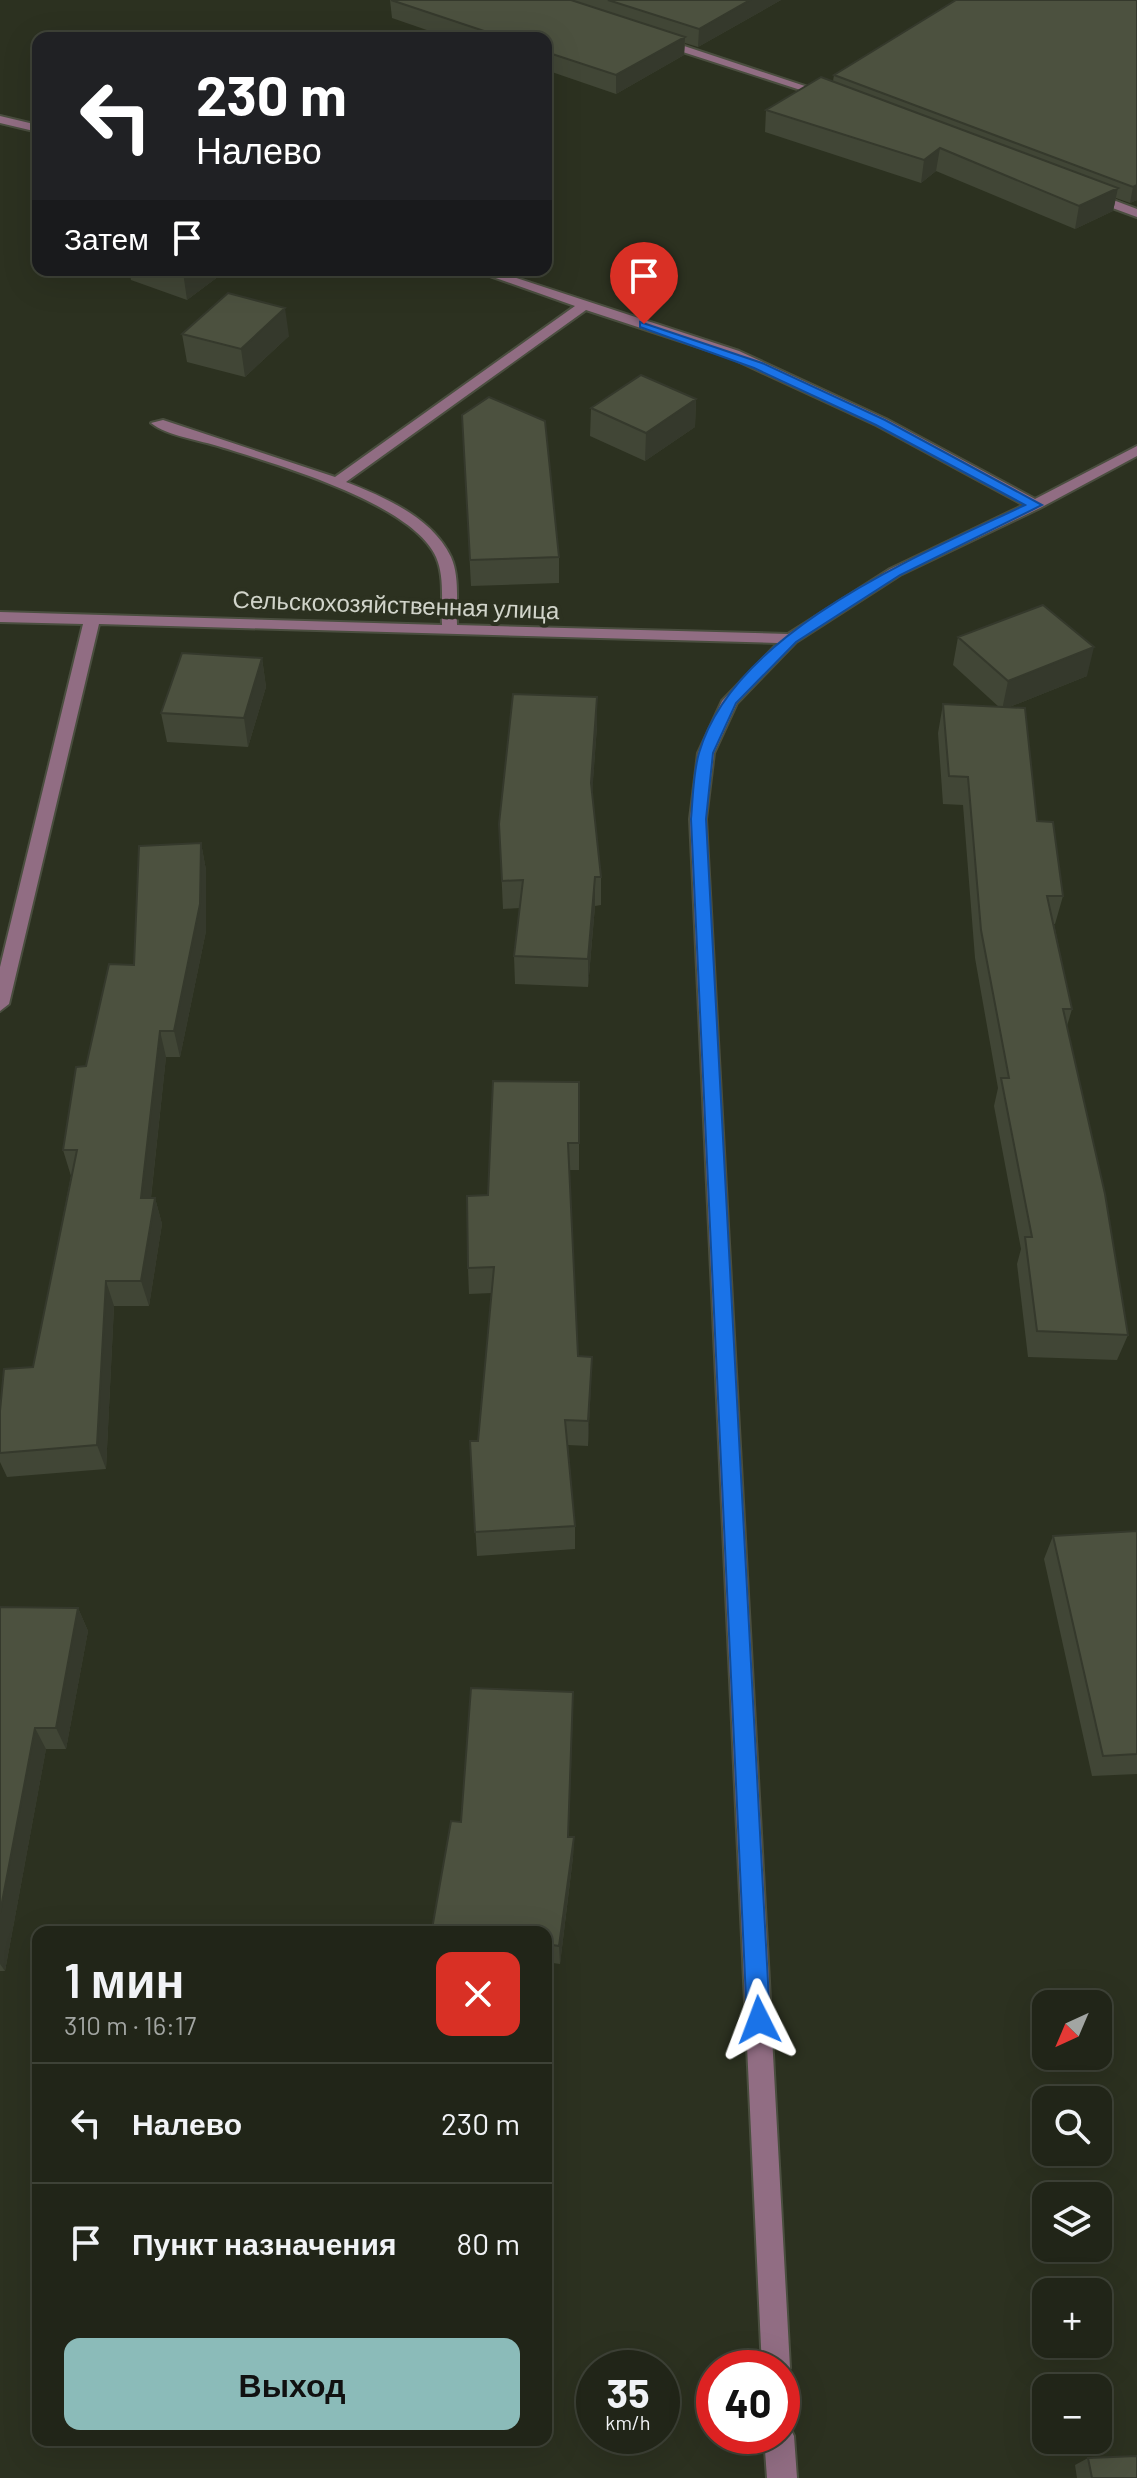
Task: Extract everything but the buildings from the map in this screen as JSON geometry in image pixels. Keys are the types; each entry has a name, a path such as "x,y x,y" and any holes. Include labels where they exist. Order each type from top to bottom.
{"street":[{"path":"645,37 835,98"},
{"path":"0,119 32,127"},
{"path":"1082,192 1137,213"},
{"path":"497,276 734,354 881,422 1035,505"},
{"path":"338,481 584,305"},
{"path":"158,423 338,481 410,518 443,554 450,630"},
{"path":"775,2350 698,819 706,753 730,701 791,639 895,572 1035,505 1130,454"},
{"name":"Сельскохозяйственная улица","path":"0,617 791,639"},
{"path":"0,1004 92,620"},
{"path":"780,2454 782,2478"}],"route":[{"path":"644,324 758,365 881,422 1035,505 895,572 791,639 730,701 706,753 698,819 759,2020"}]}
